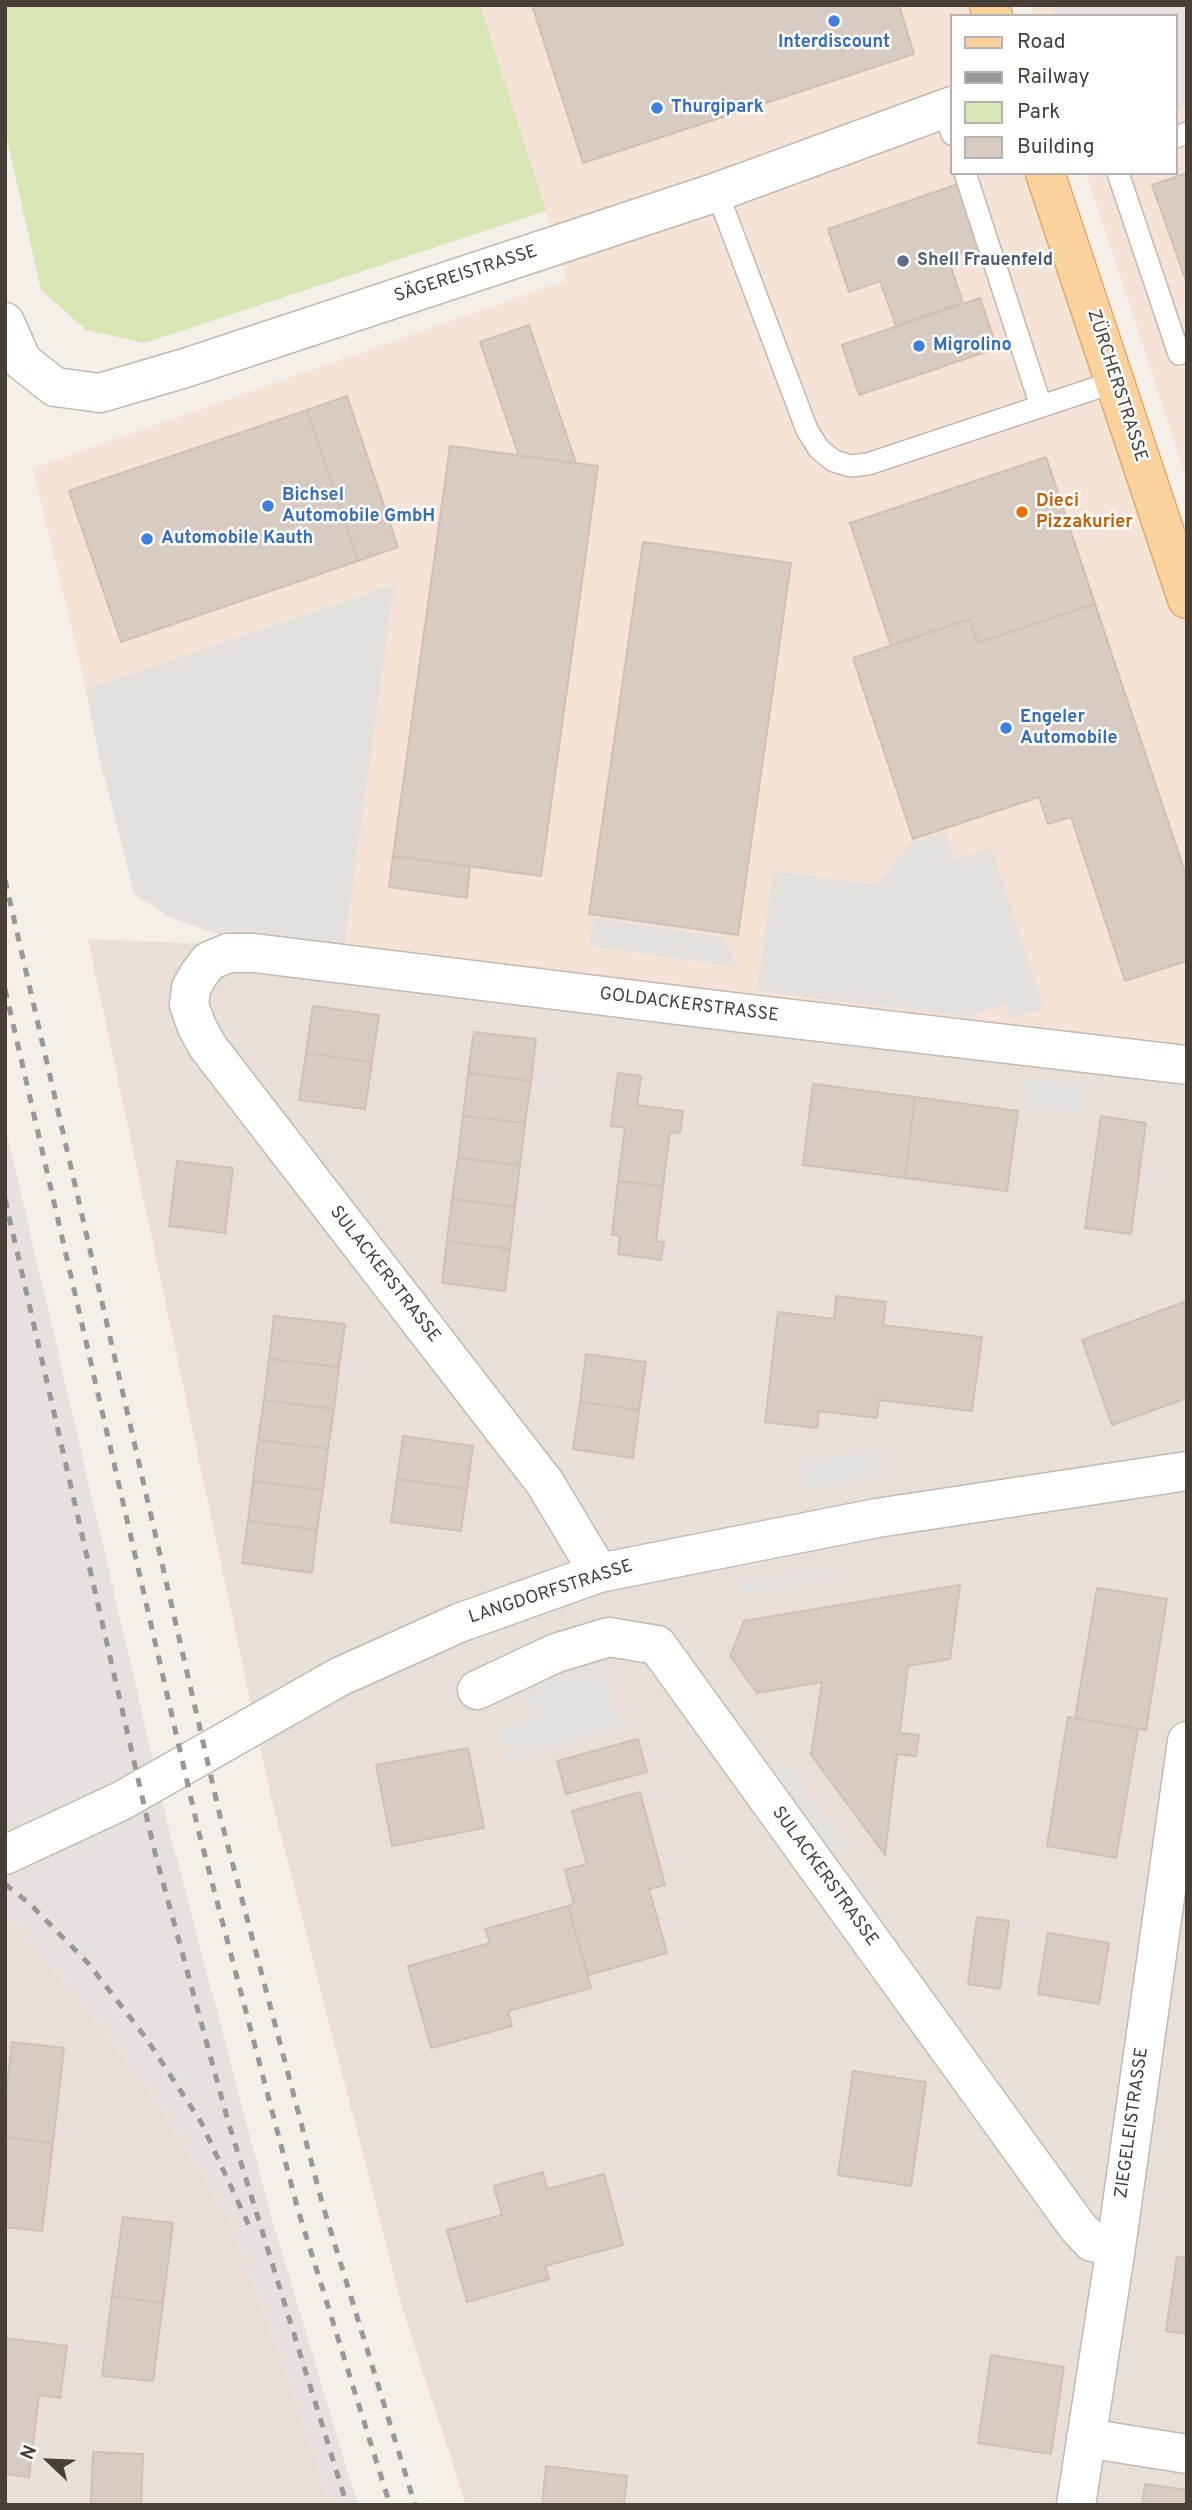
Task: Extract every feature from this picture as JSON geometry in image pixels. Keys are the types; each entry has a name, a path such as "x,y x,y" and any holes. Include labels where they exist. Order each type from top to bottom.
{"main road":[{"name":"ZÜRCHERSTRASSE","path":"1055,176 1114,382 1187,599"}],"street":[{"name":"SÄGEREISTRASSE","path":"5,322 22,361 55,387 100,393 185,368 949,116"},
{"name":"GOLDACKERSTRASSE","path":"199,974 209,961 228,953 254,953 1187,1065"},
{"name":"SULACKERSTRASSE","path":"199,974 191,988 189,1005 208,1047 545,1483 598,1573"},
{"name":"LANGDORFSTRASSE","path":"5,1855 121,1801 339,1677 459,1623 598,1573 877,1518 1187,1471"},
{"name":"SULACKERSTRASSE","path":"477,1690 556,1653 608,1637 657,1645 1077,2227 1092,2242 1116,2247"},
{"name":"ZIEGELEISTRASSE","path":"1076,2505 1116,2247 1187,1741"},
{"path":"1086,2438 1187,2454"}],"lane":[{"path":"966,175 1041,407"},
{"path":"1119,175 1179,354 1187,351"},
{"path":"717,192 807,430 819,449 834,461 851,466 869,464 1114,382"}],"shaded area":[{"path":"480,5 985,5 988,14 950,14 950,175 1044,175 1187,599 1187,1066 344,950 393,584 86,689 33,468 567,280"},
{"path":"1031,5 1187,5 1187,481 1087,175 1178,175 1178,14 1033,14"},
{"path":"1053,5 1187,5 1187,107 1178,109 1178,14 1056,14"},
{"path":"394,584 344,950 223,936 169,917 134,894 98,752 86,689"},
{"path":"945,832 956,860 991,846 1044,1008 1010,1019 1004,1004 970,1017 757,991 773,871 876,885 911,842"},
{"path":"594,918 724,937 736,967 589,946"},
{"path":"88,939 344,950 1187,1066 1187,2505 466,2505 403,2310 270,1793"},
{"path":"1026,1075 1085,1083 1081,1116 1022,1108"},
{"path":"5,1125 171,1837 271,2216 359,2505 331,2505 279,2352 228,2218 153,2096 79,2000 17,1928 5,1918"},
{"path":"878,1448 882,1480 802,1492 797,1460"},
{"path":"830,1565 832,1579 740,1596 738,1581"},
{"path":"604,1663 622,1728 507,1760 498,1727 530,1718 522,1686"},
{"path":"789,1765 843,1840 830,1849 777,1774"},
{"path":"5,1918 17,1928 79,2000 153,2096 228,2218 279,2352 331,2505 5,2505"}],"green space":[{"path":"5,5 480,5 546,211 144,343 86,330 41,290 5,131"}],"building":[{"name":"Thurgipark","path":"532,5 899,5 914,54 583,163"},
{"path":"1187,173 1187,284 1152,185"},
{"path":"958,184 980,247 948,258 963,303 896,326 880,281 849,292 828,229"},
{"name":"Migrolino","path":"980,298 997,348 859,395 842,345"},
{"path":"529,325 576,463 519,456 480,342"},
{"path":"347,396 398,547 358,561 307,410"},
{"path":"307,410 358,561 121,642 69,491"},
{"path":"450,446 598,466 541,876 393,856"},
{"path":"1046,457 1095,604 978,643 970,619 891,646 850,523"},
{"path":"643,542 791,563 738,935 589,914"},
{"name":"Engeler Automobile","path":"1095,604 1187,878 1187,961 1125,981 1071,817 1048,824 1039,797 913,839 853,658 970,619 978,643"},
{"path":"393,856 470,866 467,898 389,887"},
{"path":"313,1006 379,1015 372,1062 306,1053"},
{"path":"474,1032 536,1039 531,1081 468,1073"},
{"path":"306,1053 372,1062 365,1109 299,1100"},
{"path":"468,1073 531,1081 525,1123 463,1116"},
{"path":"618,1073 641,1076 637,1105 683,1111 680,1133 670,1132 663,1186 618,1181 625,1128 611,1126"},
{"path":"813,1084 915,1097 905,1178 803,1165"},
{"path":"915,1097 1018,1111 1007,1191 905,1178"},
{"path":"463,1116 525,1123 520,1165 458,1158"},
{"path":"1101,1116 1146,1123 1131,1234 1085,1228"},
{"path":"458,1158 520,1165 515,1207 452,1199"},
{"path":"177,1161 233,1168 225,1233 169,1226"},
{"path":"618,1181 663,1186 656,1241 664,1242 661,1260 618,1254 620,1236 612,1235"},
{"path":"452,1199 515,1207 510,1249 447,1241"},
{"path":"447,1241 510,1249 505,1291 442,1283"},
{"path":"836,1296 886,1302 883,1325 982,1337 972,1411 879,1400 877,1418 819,1411 817,1428 765,1422 778,1312 834,1319"},
{"path":"1187,1301 1187,1398 1112,1425 1082,1340"},
{"path":"274,1316 345,1324 339,1367 269,1359"},
{"path":"586,1354 646,1362 639,1410 580,1402"},
{"path":"269,1359 339,1367 334,1409 264,1400"},
{"path":"264,1400 334,1409 328,1449 258,1440"},
{"path":"580,1402 639,1410 633,1458 573,1449"},
{"path":"403,1436 473,1446 467,1489 397,1479"},
{"path":"258,1440 328,1449 323,1490 253,1481"},
{"path":"397,1479 467,1489 461,1531 391,1522"},
{"path":"253,1481 323,1490 317,1530 248,1521"},
{"path":"248,1521 317,1530 312,1573 242,1563"},
{"path":"960,1585 950,1659 908,1666 900,1733 919,1735 916,1756 897,1754 885,1855 811,1755 822,1682 757,1693 730,1656 744,1621"},
{"path":"1097,1588 1167,1599 1146,1730 1075,1718"},
{"path":"1068,1717 1138,1729 1116,1858 1047,1846"},
{"path":"638,1739 647,1772 566,1794 557,1761"},
{"path":"468,1748 484,1828 392,1846 376,1765"},
{"path":"640,1792 665,1885 649,1889 667,1953 588,1975 568,1906 574,1904 565,1870 587,1864 572,1811"},
{"path":"568,1906 591,1988 508,2011 512,2026 431,2048 408,1966 490,1943 485,1929"},
{"path":"977,1917 1009,1921 1000,1989 968,1984"},
{"path":"1048,1933 1109,1943 1099,2004 1038,1994"},
{"path":"12,2042 64,2048 53,2143 5,2137 5,2103"},
{"path":"853,2071 926,2082 911,2186 838,2175"},
{"path":"5,2137 53,2143 42,2231 5,2227"},
{"path":"543,2172 547,2189 604,2174 623,2245 545,2266 549,2279 467,2302 447,2230 502,2215 494,2186"},
{"path":"123,2217 173,2223 163,2303 112,2296"},
{"path":"1177,2257 1187,2258 1187,2334 1166,2331"},
{"path":"112,2296 163,2303 153,2381 102,2376"},
{"path":"5,2338 67,2346 60,2398 39,2395 29,2477 5,2474"},
{"path":"991,2355 1064,2367 1051,2454 978,2443"},
{"path":"93,2452 143,2454 141,2505 91,2505"},
{"path":"546,2466 627,2476 624,2505 542,2505"},
{"path":"1145,2484 1187,2490 1187,2505 1142,2505"}],"railway":[{"path":"5,880 220,1816 323,2206 415,2505"},
{"path":"5,989 198,1829 298,2210 390,2505"},
{"path":"5,1199 155,1853 228,2121 347,2505"},
{"path":"5,1884 30,1904 88,1963 146,2038 201,2122 252,2232"}],"place":[{"name":"Interdiscount","path":"834,21"},
{"name":"Thurgipark","path":"657,108"},
{"name":"Shell Frauenfeld","path":"903,261"},
{"name":"Migrolino","path":"919,346"},
{"name":"Bichsel Automobile GmbH","path":"268,506"},
{"name":"Dieci Pizzakurier","path":"1022,512"},
{"name":"Automobile Kauth","path":"147,539"},
{"name":"Engeler Automobile","path":"1006,728"}]}
